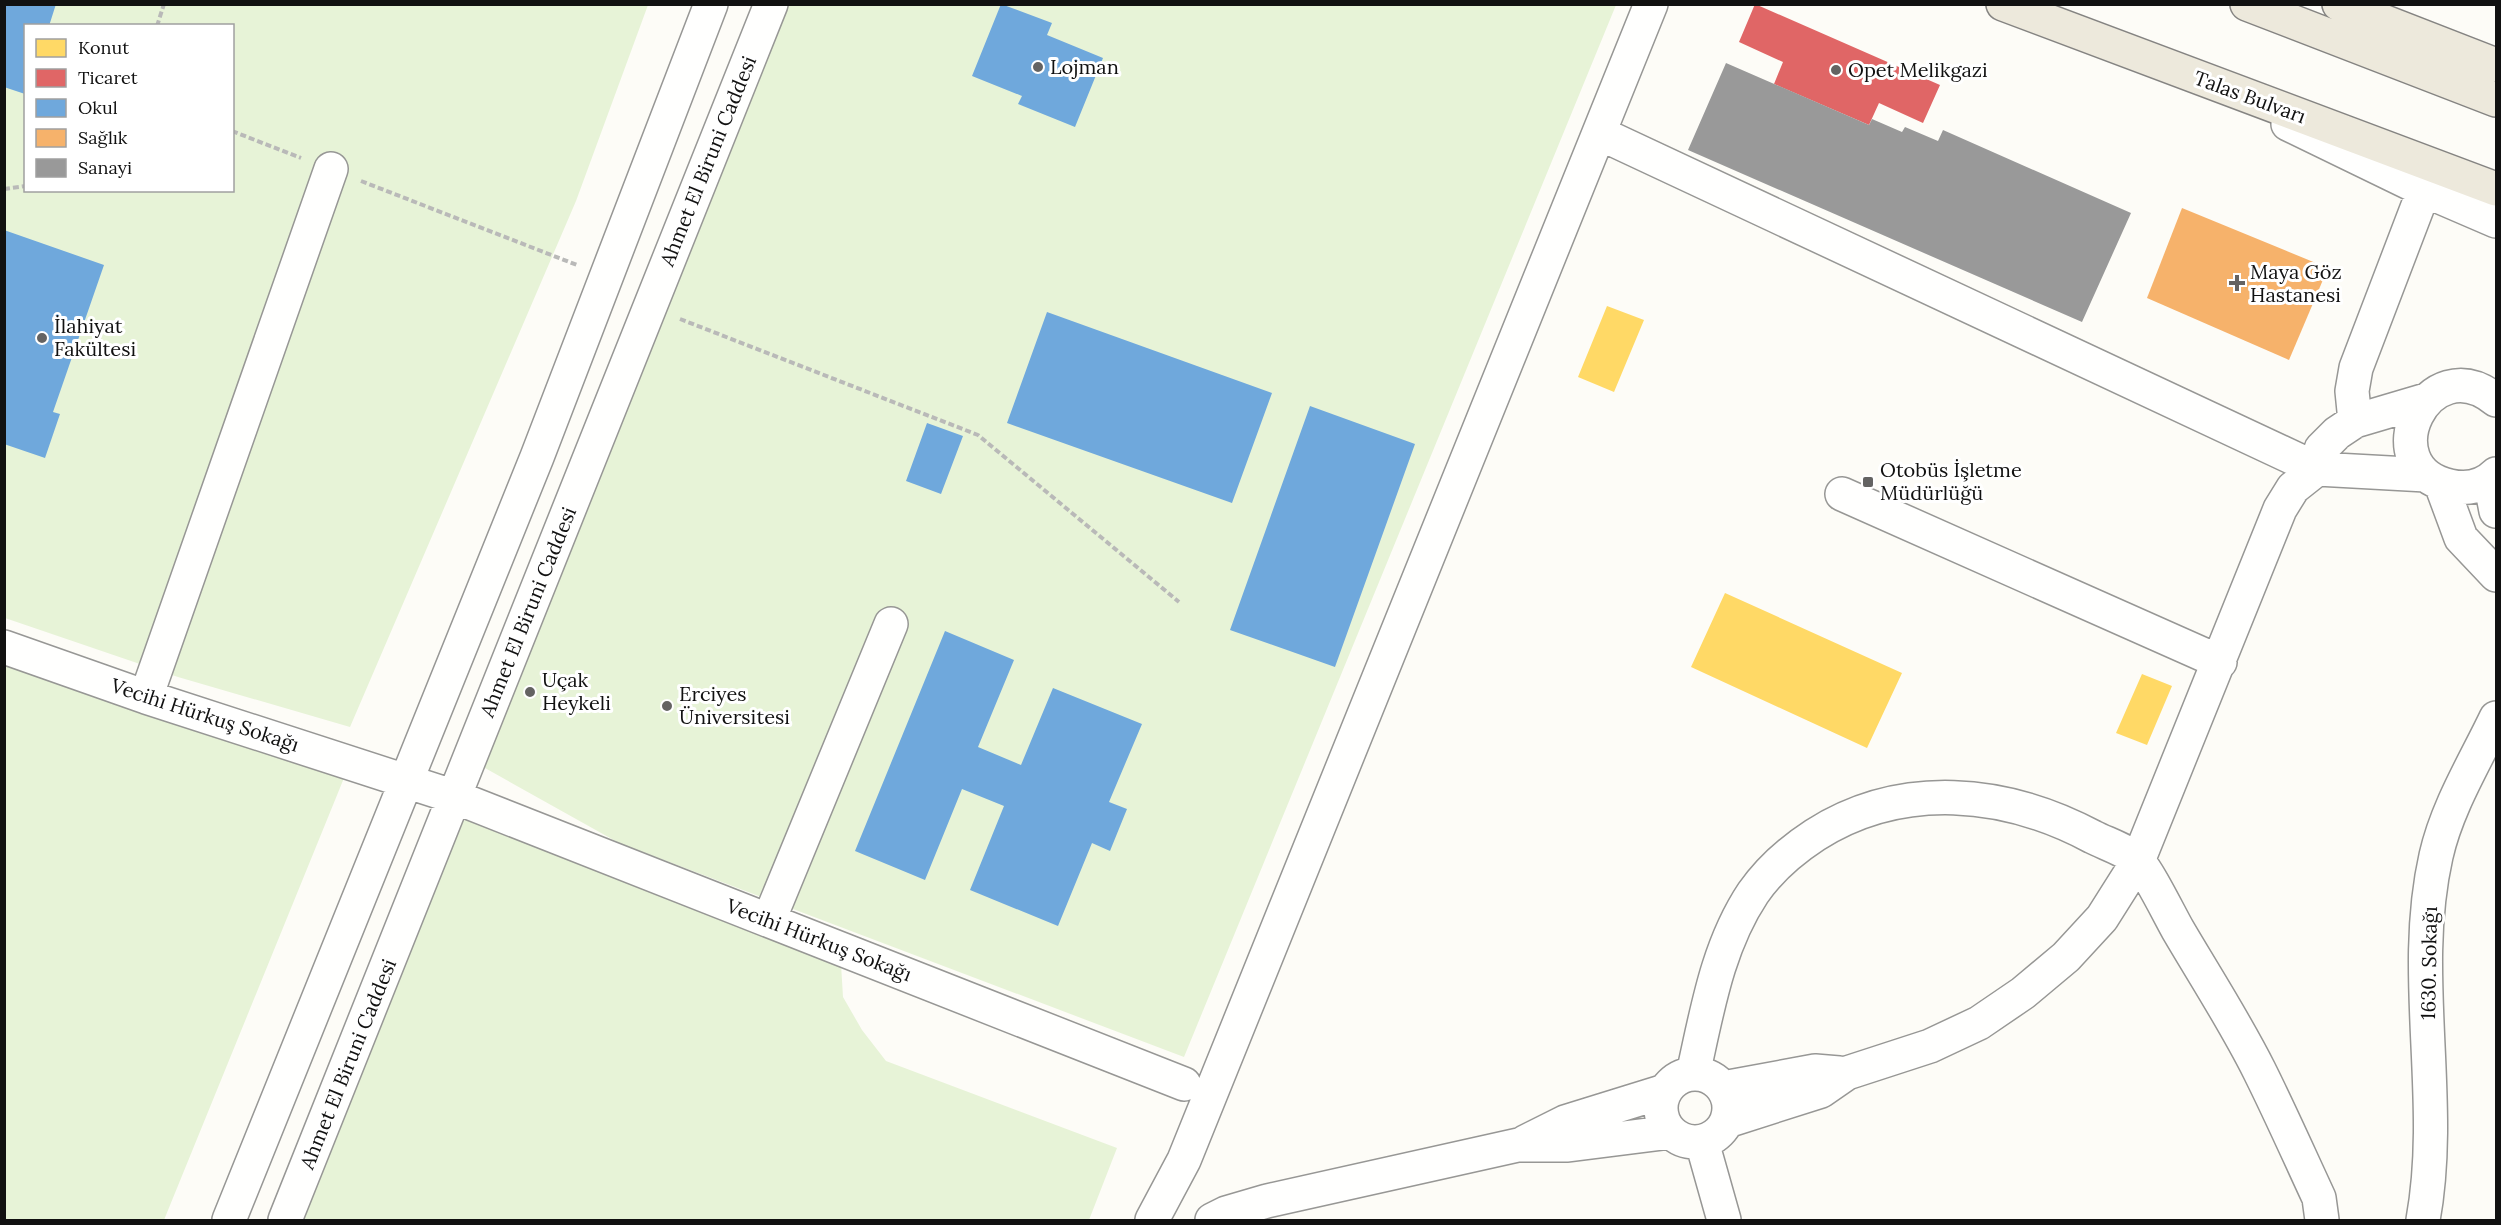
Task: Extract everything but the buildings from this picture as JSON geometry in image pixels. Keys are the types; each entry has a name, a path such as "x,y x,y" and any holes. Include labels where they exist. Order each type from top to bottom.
{"main road":[{"name":"Talas Bulvarı","path":"2003,4 2496,189"},
{"path":"2247,4 2496,100"},
{"path":"2338,4 2496,66"}],"street":[{"path":"230,1221 482,592 711,4"},
{"name":"Ahmet El Biruni Caddesi","path":"285,1221 771,4"},
{"path":"1152,1221 1184,1160 1651,4"},
{"path":"2178,71 2424,190 2496,221"},
{"path":"1599,132 2317,469 2434,480 2466,488 2494,488"},
{"path":"146,697 331,169"},
{"path":"2355,421 2352,391 2356,368 2424,190"},
{"path":"2488,387 2455,386 2439,390 2426,400 2416,413 2411,429 2410,446 2416,462 2434,480 2461,538 2496,575"},
{"path":"1727,1121 1821,1091 1847,1073 1930,1047 1979,1023 2023,993 2066,957 2102,918 2138,861 2280,509 2293,488 2317,469 2321,449 2337,433 2355,421 2426,400"},
{"path":"1842,494 2220,662"},
{"path":"482,592 482,608 486,620 494,626 505,626 517,621 527,612"},
{"path":"769,920 891,624"},
{"name":"Vecihi Hürkuş Sokağı","path":"4,647 146,697 455,797 1184,1084"},
{"name":"1630. Sokağı","path":"2422,1221 2432,1151 2427,955 2431,886 2444,827 2496,718"},
{"path":"1693,1074 1720,965 1735,923 1754,891 1776,866 1801,844 1833,824 1888,803 1922,796 1990,799 2068,824 2138,861 2258,1068 2319,1198 2322,1221"},
{"path":"1723,1088 1815,1071 1847,1073"},
{"path":"1693,1074 1715,1080 1723,1088 1728,1098 1727,1121 1721,1131 1702,1142 1690,1142 1671,1132 1661,1113 1665,1091 1672,1082 1693,1074"},
{"path":"1518,1145 1565,1122 1665,1091"},
{"path":"1212,1221 1226,1213 1267,1201 1518,1145 1568,1145 1671,1132"},
{"path":"1702,1142 1724,1221"}],"path":[{"path":"158,24 164,4"},
{"path":"234,132 606,276"},
{"path":"4,189 24,186"},
{"path":"650,307 978,435 1179,603"}],"green space":[{"path":"5,5 648,5 576,201 350,727 178,677 5,618"},
{"path":"764,5 1616,5 1184,1057 619,843 476,763 469,737 653,253 672,258"},
{"path":"5,653 344,778 164,1220 5,1220"},
{"path":"475,817 841,964 843,997 862,1030 886,1061 1117,1148 1089,1220 271,1220 432,831"}],"place":[{"name":"Lojman","path":"1038,67"},
{"name":"Opet Melikgazi","path":"1836,70"},
{"name":"Maya Göz Hastanesi","path":"2237,283"},
{"name":"İlahiyat Fakültesi","path":"42,338"},
{"name":"Otobüs İşletme Müdürlüğü","path":"1868,482"},
{"name":"Uçak Heykeli","path":"530,692"},
{"name":"Erciyes Üniversitesi","path":"667,706"}]}
